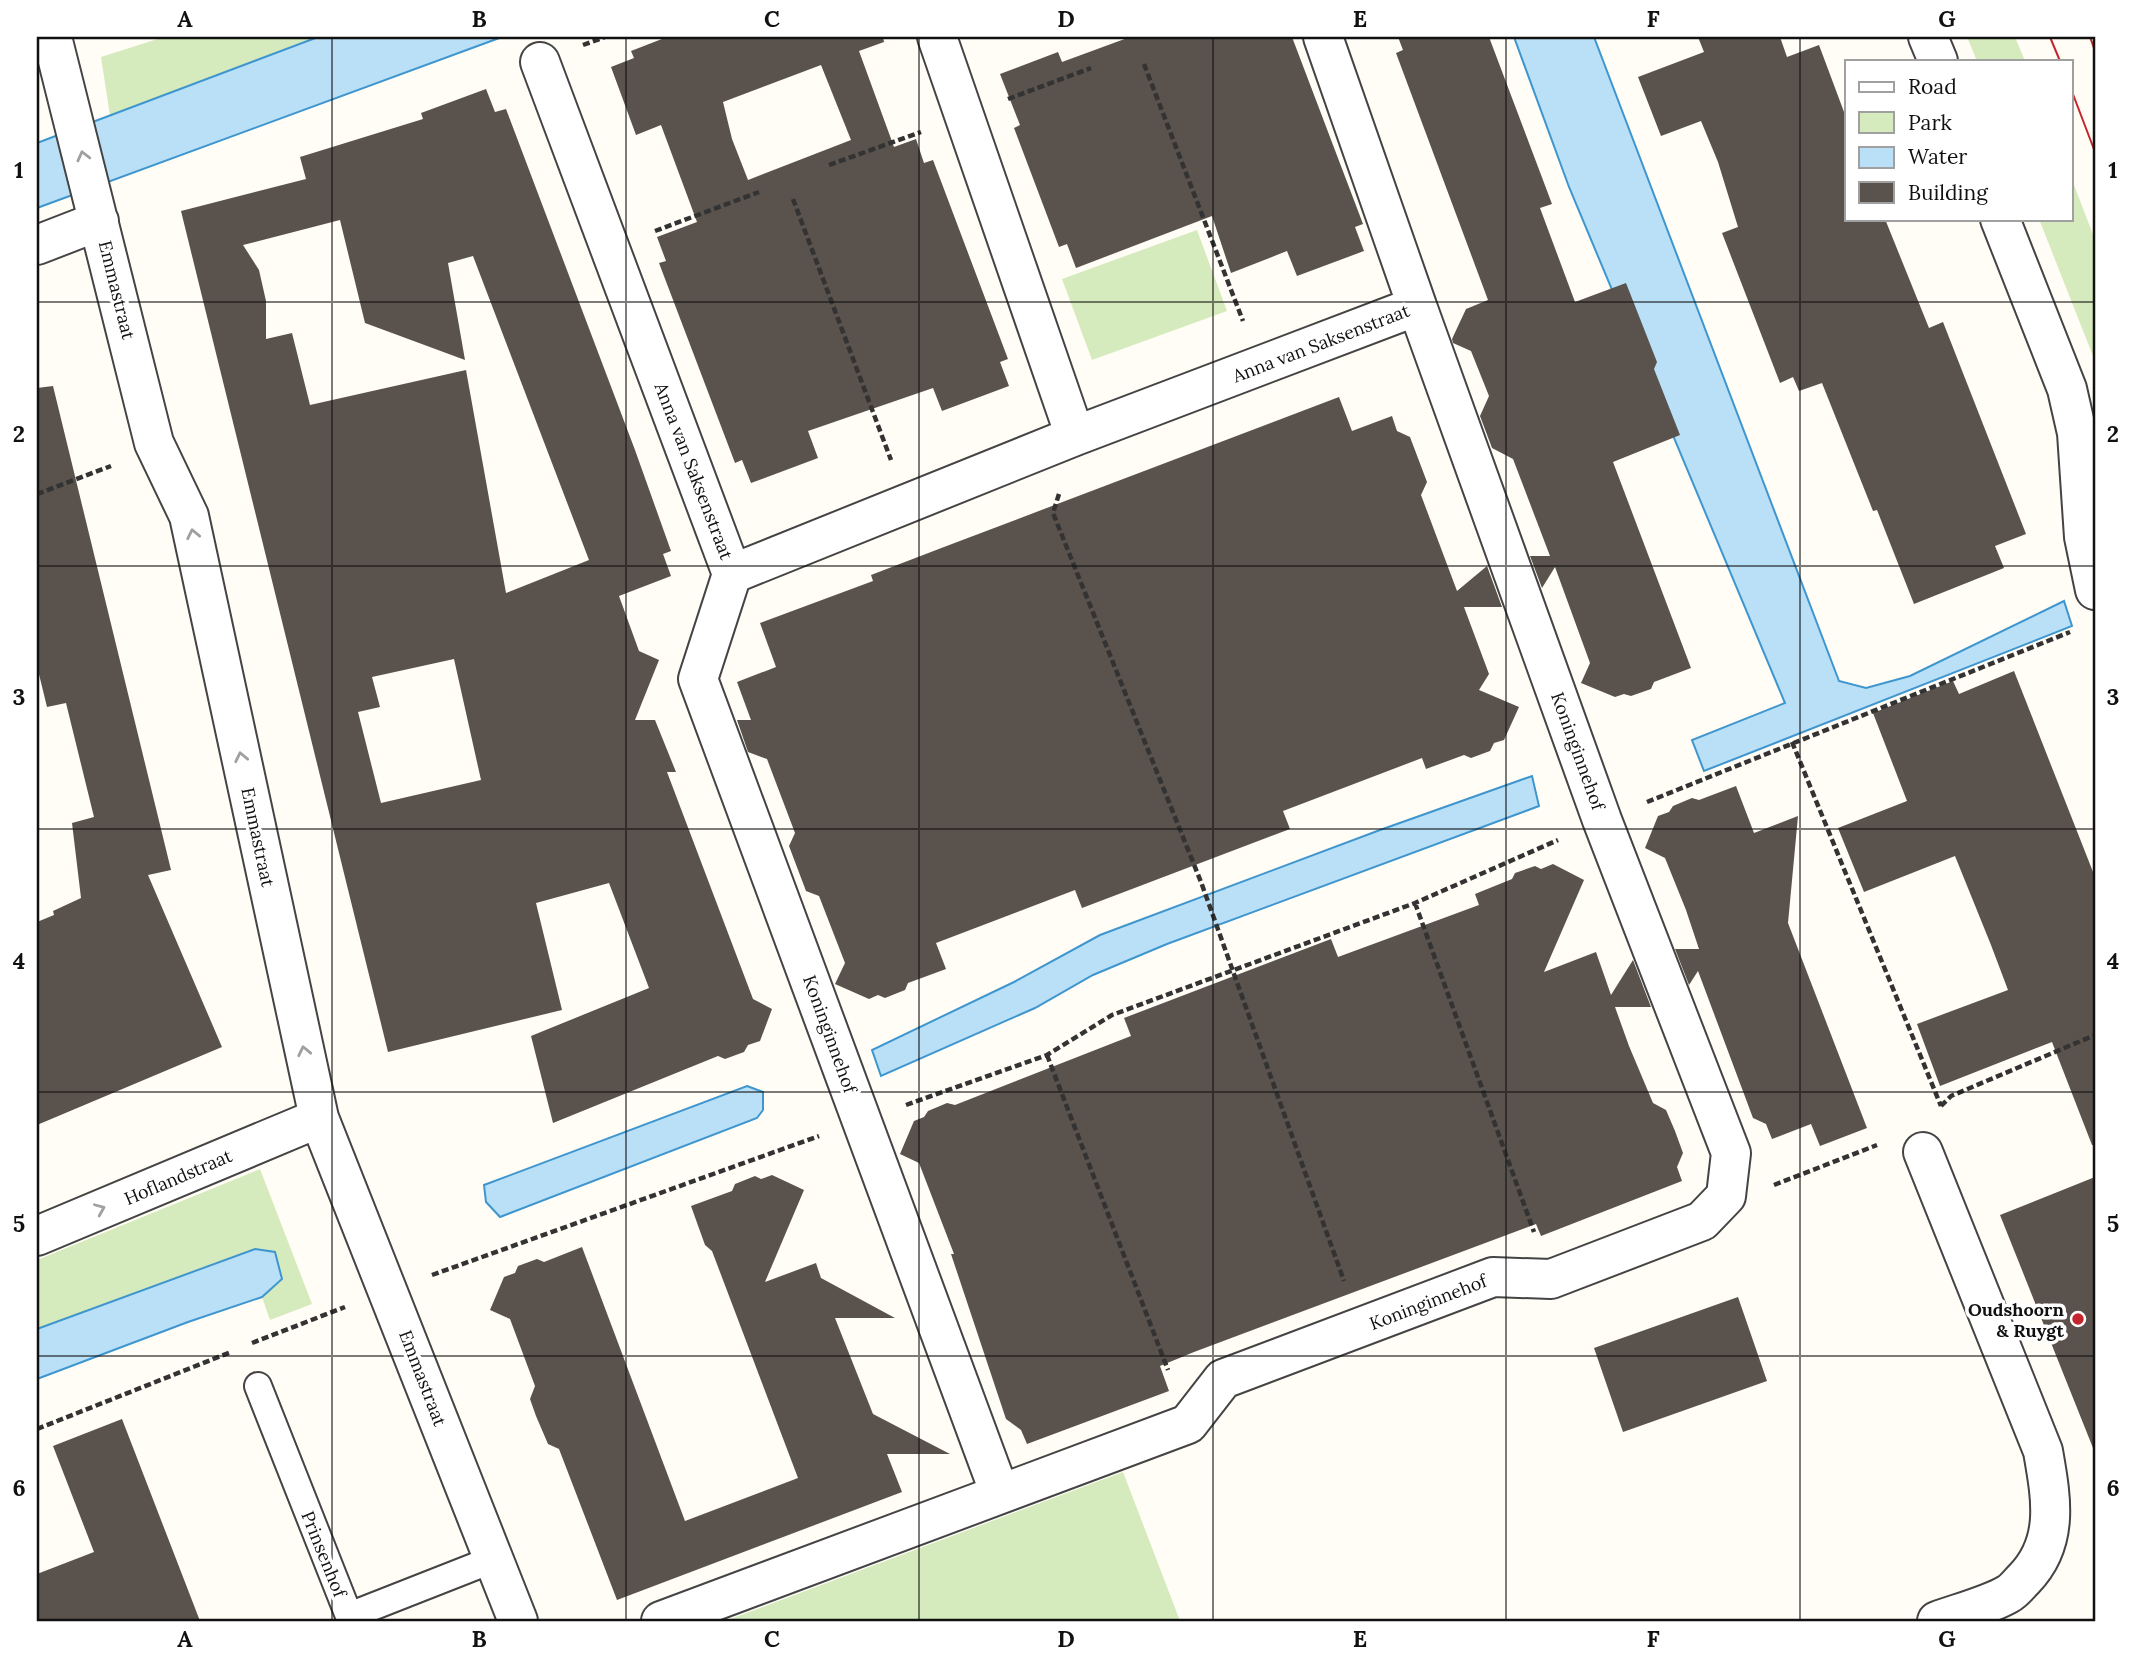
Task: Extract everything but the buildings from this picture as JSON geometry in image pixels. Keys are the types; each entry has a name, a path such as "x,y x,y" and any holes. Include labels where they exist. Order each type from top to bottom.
{"street":[{"path":"937,37 1075,436"},
{"name":"Anna van Saksenstraat","path":"540,62 732,574 1075,436 1417,306 1323,37"},
{"path":"1928,37 1938,60"},
{"name":"Emmastraat","path":"49,55 71,109 158,449 189,516 319,1118 518,1621"},
{"path":"37,244 97,212"},
{"path":"2000,220 2067,389 2077,433 2084,537 2095,590"},
{"name":"Koninginnehof","path":"1188,1423 1223,1379 1493,1277 1551,1279 1702,1221 1726,1196 1731,1153 1602,820 1417,306"},
{"name":"Koninginnehof","path":"732,574 698,678 1000,1494"},
{"name":"Hoflandstraat","path":"37,1236 319,1118"},
{"path":"1918,1142 2043,1451 2051,1499 2045,1548 2031,1571 2009,1594 1937,1621"},
{"path":"661,1621 1188,1423"}],"lane":[{"name":"Prinsenhof","path":"258,1386 349,1616 494,1559"}],"path":[{"path":"1144,64 1261,366"},
{"path":"610,248 759,192"},
{"path":"793,198 907,503"},
{"name":"Koninginnehof","path":"1075,436 1053,513 1201,882 1361,1328"},
{"path":"37,494 158,449"},
{"path":"37,1429 389,1290 1047,1055 1112,1015 1415,904 1602,820 2083,627"},
{"path":"1726,1196 1755,1192 1918,1142 1940,1118 1941,1106 1792,742"},
{"path":"1415,904 1551,1279"},
{"path":"1941,1106 1951,1096 2095,1035"},
{"path":"1047,1055 1188,1423"}],"green space":[{"path":"164,37 318,37 110,116 101,57"},
{"path":"1967,37 2015,37 2025,60 1977,60"},
{"path":"2072,180 2095,240 2095,361 2039,220 2072,220"},
{"path":"1197,230 1227,311 1092,360 1062,279"},
{"path":"260,1169 312,1304 270,1320 262,1297 281,1279 106,1304 37,1329 37,1260"},
{"path":"1123,1472 1180,1621 725,1621"}],"water":[{"path":"318,37 502,37 37,208 37,143"},
{"path":"1514,37 1594,37 1839,681 1866,688 1910,676 2064,601 2072,626 1704,771 1692,740 1785,703 1569,187"},
{"path":"1532,776 1539,806 1167,944 1093,975 1035,1008 881,1076 872,1050 1014,982 1100,935"},
{"path":"747,1086 763,1092 763,1110 757,1118 500,1217 486,1202 484,1185"},
{"path":"255,1249 275,1252 282,1279 262,1297 37,1379 37,1329"}],"tram line":[{"path":"2050,37 2060,60"},
{"path":"2090,37 2095,51"},
{"path":"2072,92 2095,152"}],"place":[{"name":"Oudshoorn & Ruygt","path":"2078,1319"}]}
